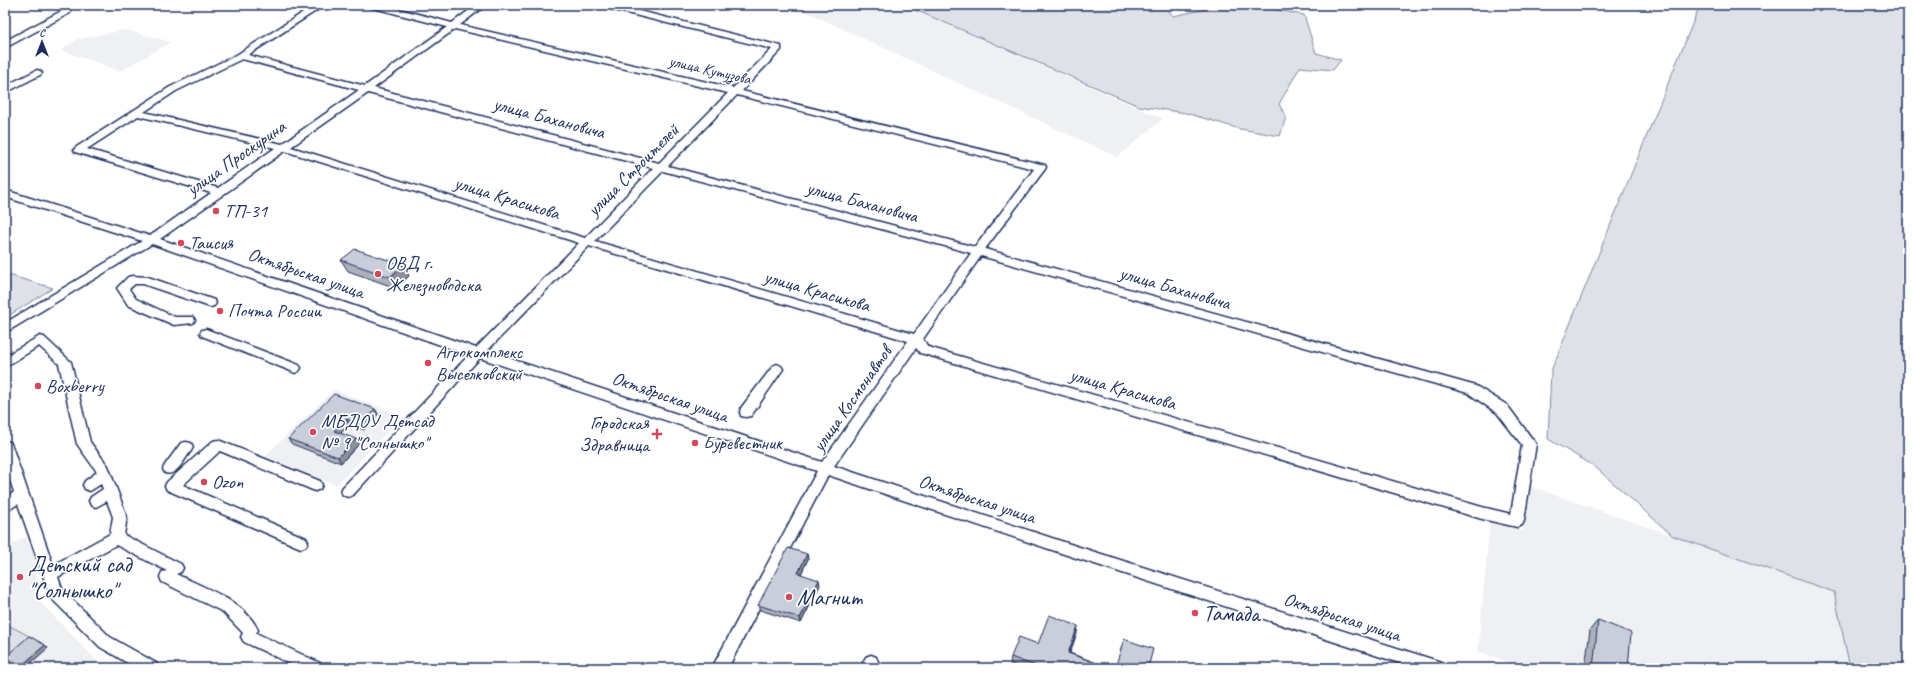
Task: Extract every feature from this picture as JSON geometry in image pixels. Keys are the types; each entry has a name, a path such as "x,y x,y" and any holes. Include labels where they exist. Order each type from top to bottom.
{"street":[{"path":"219,192 79,150 185,83 241,56 321,5"},
{"name":"улица Кутузова","path":"373,5 454,26 736,92 1041,168"},
{"name":"улица Проскурина","path":"5,329 151,240 367,89 482,5"},
{"name":"улица Строителей","path":"348,491 478,353 778,48 605,5"},
{"path":"5,45 67,11"},
{"name":"улица Бахановича","path":"241,56 978,251 1472,389 1502,409 1529,444 1517,521 1482,513"},
{"path":"5,90 37,73"},
{"name":"улица Красикова","path":"138,112 282,147 587,242 917,339 924,350 1482,513"},
{"name":"улица Космонавтов","path":"720,668 825,469 978,251 1041,168"},
{"name":"Октябрьская улица","path":"5,193 151,240 478,353 825,469 1438,668"},
{"path":"189,320 174,321 132,302 123,288 132,280 144,280 210,303"},
{"path":"210,333 294,365"},
{"path":"5,362 40,340 65,362 84,444 93,464 104,474 110,491 113,515 120,517 116,538"},
{"path":"746,412 777,369"},
{"path":"301,542 172,486 218,445 315,485"},
{"path":"5,446 56,593 105,642 151,668"},
{"path":"170,468 186,447"},
{"path":"90,485 104,474"},
{"path":"96,501 110,491"},
{"path":"5,506 21,495"},
{"path":"50,574 116,538"},
{"path":"116,538 228,607 250,633 315,668"}],"shaded area":[{"path":"792,5 904,5 1163,119 1117,157"},
{"path":"904,5 1164,5 1173,16 1207,9 1212,5 1249,5 1304,15 1316,53 1341,60 1333,70 1300,67 1279,104 1286,117 1280,136 1240,129 1186,113 1139,106"},
{"path":"1700,5 1908,5 1908,668 1850,668 1834,592 1673,536 1594,466 1548,439 1551,371"},
{"path":"125,30 171,42 120,71 61,50 78,39"},
{"path":"5,274 53,288 5,318"},
{"path":"334,390 403,416 336,485 265,456"},
{"path":"1529,486 1835,592 1850,668 1519,668 1519,666 1478,651 1490,521 1523,531"},
{"path":"26,537 34,555 38,600 96,660 110,668 5,668 5,548"},
{"path":"8,625 33,638 5,663 5,627"}],"building":[{"path":"355,249 403,265 390,277 341,260"},
{"name":"МБДОУ Детсад № 9 \"Солнышко\"","path":"334,394 375,409 360,424 346,419 334,431 356,439 338,457 288,439"},
{"name":"Магнит","path":"788,548 807,554 798,573 819,580 800,618 758,605"},
{"path":"1049,615 1078,626 1068,653 1110,668 1041,668 1011,657 1019,637 1038,644"},
{"path":"1598,620 1631,633 1628,668 1593,668"},
{"path":"29,636 45,645 19,668 5,668 5,657"},
{"path":"1124,639 1153,649 1148,668 1115,668"}],"place":[{"name":"ТП-31","path":"216,211"},
{"name":"Таисия","path":"181,243"},
{"name":"ОВД г. Железноводска","path":"378,274"},
{"name":"Почта России","path":"220,311"},
{"name":"Агрокомплекс Выселковский","path":"428,363"},
{"name":"Boxberry","path":"38,386"},
{"name":"МБДОУ Детсад № 9 \"Солнышко\"","path":"313,432"},
{"name":"Городская Здравница","path":"657,434"},
{"name":"Буревестник","path":"695,443"},
{"name":"Ozon","path":"204,482"},
{"name":"Детский сад \"Солнышко\"","path":"20,577"},
{"name":"Магнит","path":"789,597"},
{"name":"Тамада","path":"1195,613"}]}
